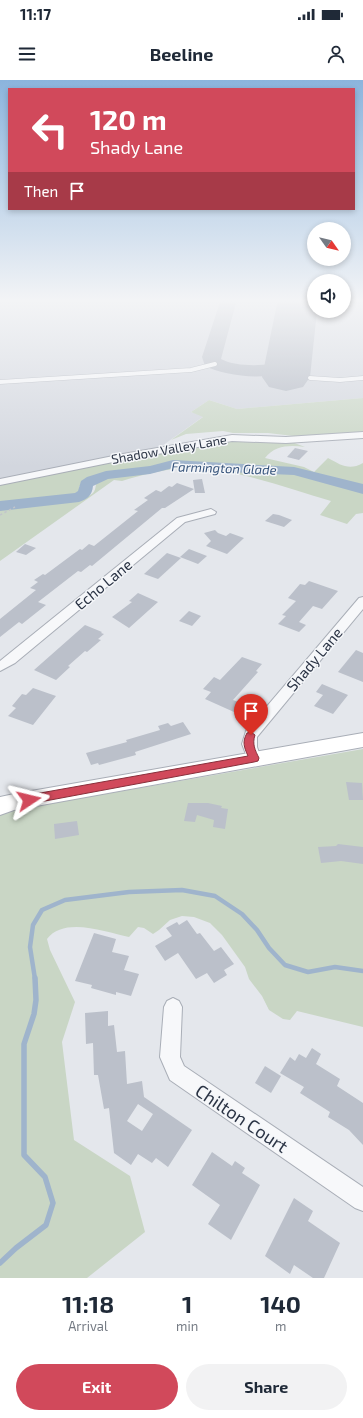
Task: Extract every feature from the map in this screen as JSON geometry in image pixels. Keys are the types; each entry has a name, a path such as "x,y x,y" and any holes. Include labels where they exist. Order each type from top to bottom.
{"street":[{"name":"Shadow Valley Lane","path":"0,482 123,457 232,438 286,440 363,435"},
{"name":"Echo Lane","path":"0,667 11,660 181,520 211,512"},
{"name":"Shady Lane","path":"254,758 248,741 251,735 363,600"},
{"path":"0,806 14,802 254,758 363,740"},
{"name":"Chilton Court","path":"173,1007 170,1057 177,1073 363,1200"}],"lane":[{"path":"0,382 191,370 214,364"},
{"path":"310,378 340,380 363,378"}],"path":[{"path":"0,515 15,507"}],"shaded area":[{"path":"0,355 363,355 363,398 237,409 209,400 191,412 204,416 159,448 0,479"}],"green space":[{"path":"363,398 363,433 310,438 268,433 233,433 223,431 186,434 171,440 203,417 191,412 209,400 237,409"},
{"path":"230,440 292,442 305,447 294,446 278,448 265,458 304,467 314,472 328,458 341,465 349,467 363,463 363,488 294,470 209,466 186,463 173,464 151,469 121,471 96,476 84,480 79,487 79,491 71,496 0,504 0,484 126,458"},
{"path":"181,465 295,472 336,481 363,489 363,513 356,514 347,524 320,515 331,501 276,484 219,470 200,468 174,469 122,481 114,480 0,561 0,507 34,506 76,501 93,493 97,482 106,477"},
{"path":"363,749 363,1027 297,1011 290,1020 283,1019 269,1010 262,996 249,979 245,967 222,935 210,923 194,917 182,916 170,920 153,934 144,928 138,927 129,937 97,929 74,927 64,928 54,932 47,939 50,950 75,1002 62,1042 74,1140 130,1176 145,1232 87,1278 0,1278 0,815 19,809"}],"building":[{"path":"295,448 308,451 299,460 287,457"},
{"path":"202,479 205,493 195,493 193,480"},
{"path":"177,483 194,489 165,508 162,508 92,566 90,565 81,572 78,571 38,602 46,605 22,624 19,622 0,637 0,619 36,590 30,588 38,582 34,580 43,574 45,575 80,549 82,550 89,544 94,546 138,511 134,510 148,500 144,498 156,490 161,492 169,486 172,487"},
{"path":"273,514 292,520 284,527 265,521"},
{"path":"215,530 226,536 230,533 244,538 227,554 206,546 211,541 204,533"},
{"path":"25,544 36,548 26,555 16,552"},
{"path":"189,549 207,556 198,564 180,557"},
{"path":"167,553 181,558 158,579 144,574"},
{"path":"309,581 338,591 322,609 313,606 299,622 306,625 299,632 278,624 286,616 282,615 296,601 288,598 300,584 305,585"},
{"path":"138,593 158,602 129,628 112,617 132,602 129,601"},
{"path":"189,611 201,616 192,626 179,621"},
{"path":"85,625 102,632 101,633 104,634 98,639 101,640 87,652 85,651 68,666 70,667 56,680 34,670"},
{"path":"356,650 363,653 363,682 338,672"},
{"path":"242,657 262,664 256,671 258,672 233,700 241,703 234,712 205,699 211,692 203,689 214,677 220,680"},
{"path":"322,684 348,695 333,714 314,706 323,695 316,692"},
{"path":"33,688 56,696 33,725 8,716 16,708 12,706 22,694 26,695"},
{"path":"183,722 191,734 135,752 136,755 99,765 98,763 91,765 86,753 127,742 126,740 160,730 158,726 168,723 171,726"},
{"path":"346,782 362,783 363,800 349,800"},
{"path":"188,803 208,803 228,809 225,829 213,827 214,820 197,815 195,822 184,821"},
{"path":"77,821 79,835 55,839 54,824"},
{"path":"338,844 363,847 363,864 341,861 321,863 318,847 336,846"},
{"path":"187,920 197,934 200,933 214,951 221,947 234,964 224,970 227,975 214,983 207,973 196,979 178,953 165,961 155,946 172,936 166,928 177,922 179,925"},
{"path":"94,933 116,939 112,952 129,956 124,970 139,974 131,996 116,992 116,995 91,988 92,985 75,981"},
{"path":"108,1011 108,1026 114,1025 117,1052 125,1051 127,1084 142,1081 144,1097 192,1130 168,1167 156,1158 152,1163 138,1154 131,1165 114,1153 109,1108 104,1109 98,1075 94,1075 93,1043 86,1044 85,1013","holes":["138,1104 153,1114 142,1131 127,1121"]},
{"path":"312,1048 321,1054 316,1064 340,1079 337,1086 363,1103 363,1145 349,1130 328,1117 330,1112 300,1093 304,1087 280,1073 290,1057 295,1061 299,1054 306,1058"},
{"path":"265,1066 281,1076 271,1093 255,1083"},
{"path":"212,1152 232,1166 235,1161 245,1168 242,1173 260,1185 231,1240 208,1224 220,1205 192,1185"},
{"path":"294,1198 313,1211 308,1221 340,1243 324,1278 313,1278 294,1265 290,1274 265,1256"}],"waterway":[{"name":"Farmington Glade","path":"0,506 79,497 85,493 86,484 106,475 150,470 173,464 294,471 363,489"},
{"path":"35,979 30,947 33,925 42,910 65,900 129,892 182,890 215,896 242,914 257,930 269,948 285,965 308,972 335,967 363,971"},
{"path":"0,1263 16,1248 46,1225 53,1203 45,1177 24,1155 24,1044 34,1014 36,1000 35,978"}],"taxiway":[{"path":"212,355 212,362 218,365 244,370 277,368 288,362"}],"runway":[{"path":"286,377 289,355"}],"route":[{"path":"29,800 254,758 248,741 251,735"}]}
